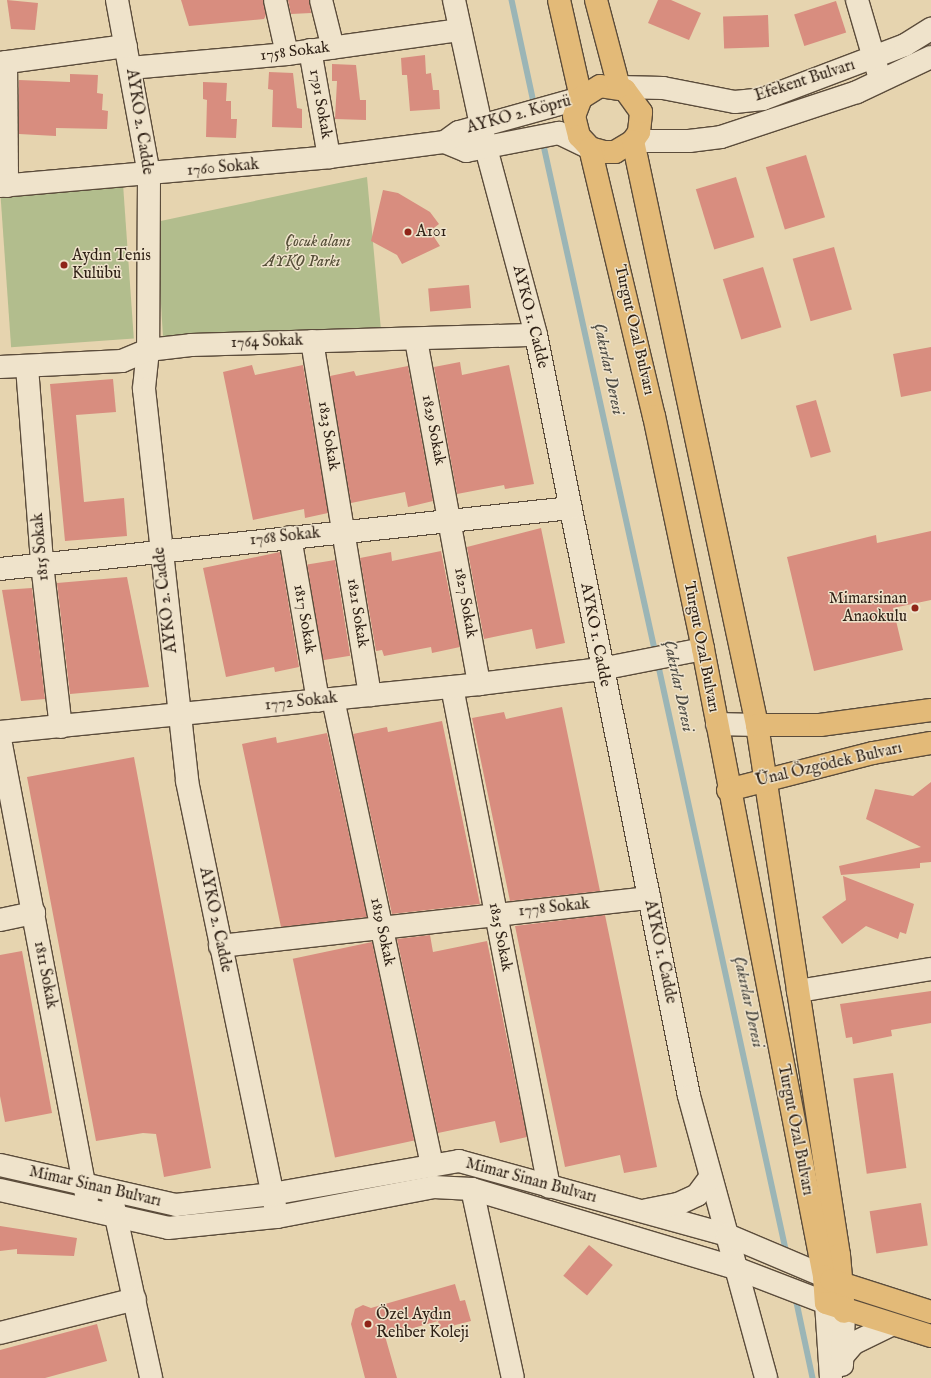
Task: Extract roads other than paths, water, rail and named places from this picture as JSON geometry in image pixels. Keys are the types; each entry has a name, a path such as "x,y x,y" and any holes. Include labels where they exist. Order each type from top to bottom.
{"main road":[{"path":"558,0 581,98"},
{"path":"590,148 615,152 633,141 639,132 640,112 631,94 619,87 596,0"},
{"name":"Efekent Bulvarı","path":"581,98 600,86 619,87"},
{"name":"Turgut Ozal Bulvarı","path":"581,98 574,116 575,126 590,148 654,416 703,649 817,1274 828,1305"},
{"name":"Turgut Ozal Bulvarı","path":"633,141 757,725 844,1286 828,1305"},
{"path":"757,725 820,725 931,710"},
{"name":"Ünal Özgödek Bulvarı","path":"728,790 766,779 873,753 931,743"},
{"name":"Mimar Sinan Bulvarı","path":"817,1274 844,1286 931,1312"},
{"name":"Mimar Sinan Bulvarı","path":"828,1305 931,1336"}],"street":[{"name":"AYKO 2. Cadde","path":"117,0 148,175 148,350 144,389 160,550 187,781 277,1217"},
{"path":"275,0 287,54"},
{"path":"322,0 333,48"},
{"name":"AYKO 1. Cadde","path":"454,0 486,148 536,335 571,508 601,669 710,1178 738,1269 766,1378"},
{"path":"857,0 881,81"},
{"name":"Efekent Bulvarı","path":"619,87 663,88 734,102 763,98 874,58 931,29"},
{"name":"1758 Sokak","path":"130,68 287,54 460,30"},
{"path":"4,186 3,63 126,46"},
{"name":"1791 Sokak","path":"310,50 329,157"},
{"path":"633,141 689,141 721,137 785,118 881,81 931,57"},
{"name":"AYKO 2. Köprü","path":"445,142 459,132 481,125 522,116 581,98"},
{"name":"AYKO 2. Köprü","path":"445,142 466,151 559,133 590,148"},
{"name":"1760 Sokak","path":"4,186 148,175 329,157 445,142"},
{"name":"1764 Sokak","path":"0,367 27,367 122,361 148,350 312,341 416,340 536,335"},
{"name":"1829 Sokak","path":"416,340 450,521"},
{"name":"1823 Sokak","path":"312,341 344,531"},
{"name":"1815 Sokak","path":"27,367 42,564 61,727"},
{"name":"1768 Sokak","path":"0,569 160,550 571,508"},
{"name":"1827 Sokak","path":"450,521 479,684"},
{"name":"1821 Sokak","path":"344,531 370,695"},
{"name":"1817 Sokak","path":"290,537 326,700"},
{"name":"1772 Sokak","path":"0,732 479,684 601,669 644,662 703,649"},
{"name":"1825 Sokak","path":"452,687 495,915 549,1187"},
{"name":"1819 Sokak","path":"326,700 381,927 432,1165"},
{"path":"717,724 757,725"},
{"name":"1811 Sokak","path":"0,739 86,1187 89,1212"},
{"name":"1778 Sokak","path":"220,946 649,898"},
{"path":"0,920 34,913"},
{"path":"798,991 931,969"},
{"name":"Mimar Sinan Bulvarı","path":"0,1165 86,1187 176,1205 272,1194 432,1165 459,1162 727,1235 817,1274"},
{"path":"637,1210 658,1210 678,1204 697,1194 710,1178"},
{"name":"Mimar Sinan Bulvarı","path":"0,1190 89,1212 168,1228 277,1217 434,1187 472,1189 738,1269 828,1305"},
{"path":"472,1189 513,1378"},
{"path":"110,1191 152,1378"},
{"path":"0,1333 135,1299"},
{"path":"828,1305 842,1368"},
{"path":"828,1305 830,1378"},
{"path":"842,1368 854,1343 891,1325"}],"waterway":[{"name":"Çakırlar Deresi","path":"512,0 535,107"},
{"name":"Çakırlar Deresi","path":"543,141 656,654"},
{"name":"Çakırlar Deresi","path":"658,662 787,1254"},
{"name":"Çakırlar Deresi","path":"796,1298 813,1378"}],"place":[{"name":"A101","path":"408,232"},
{"name":"Aydın Tenis Kulübü","path":"64,265"},
{"name":"Mimarsinan Anaokulu","path":"915,608"},
{"name":"Özel Aydın Rehber Koleji","path":"368,1324"}],"park label":[{"name":"Çocuk alanı","path":"318,242"},
{"name":"AYKO Parkı","path":"302,262"}]}
